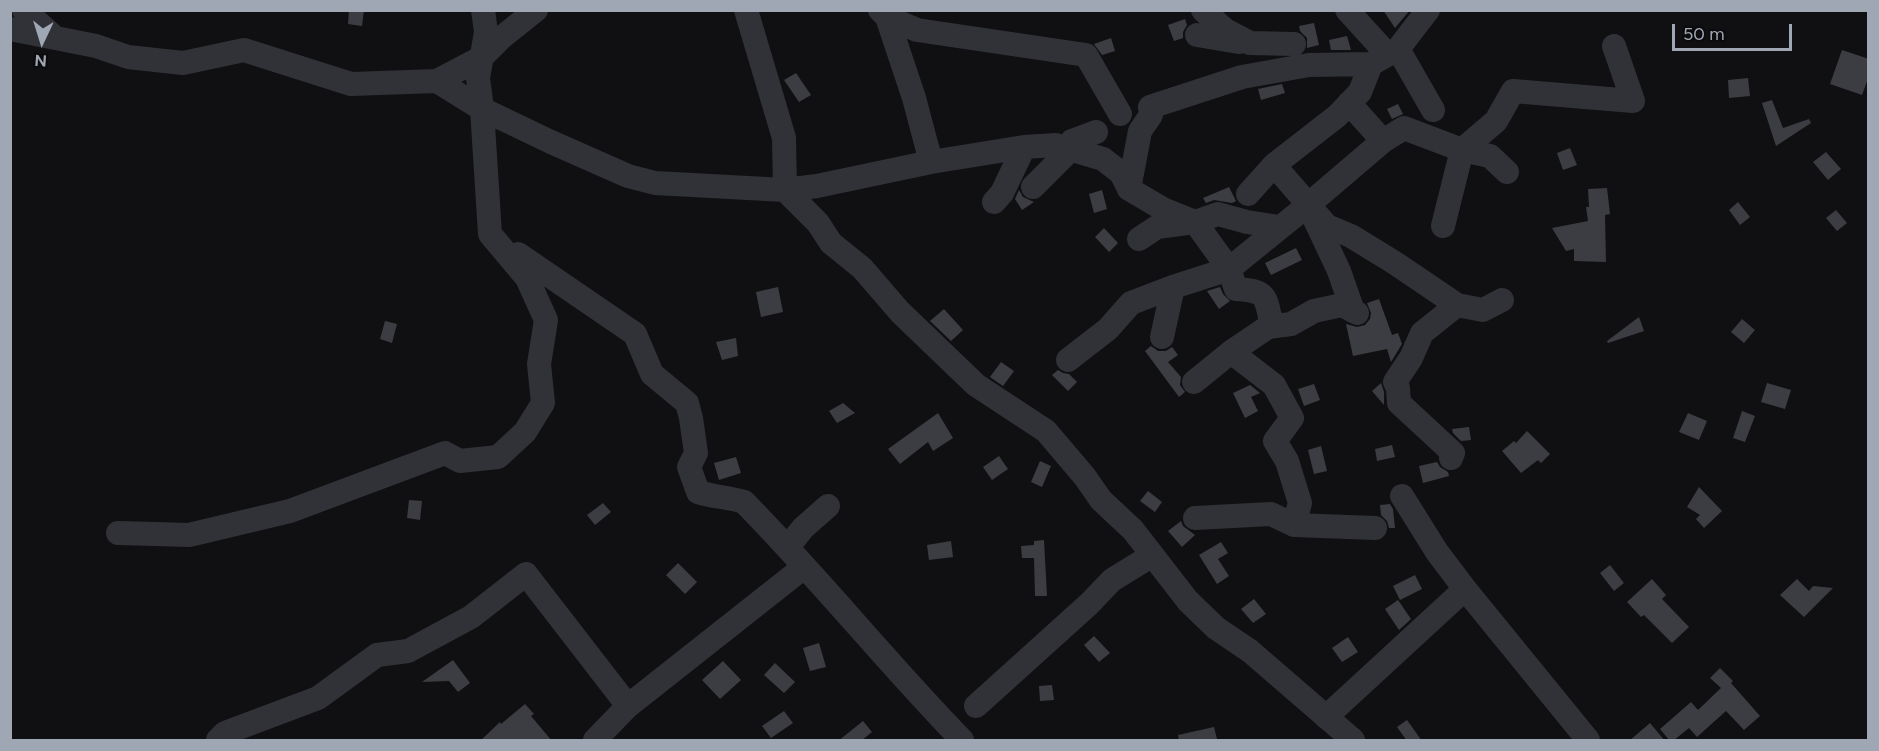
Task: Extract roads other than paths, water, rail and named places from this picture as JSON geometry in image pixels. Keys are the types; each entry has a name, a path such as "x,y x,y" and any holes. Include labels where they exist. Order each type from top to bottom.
{"street":[{"path":"24,10 53,36"},
{"path":"118,533 189,535 290,511 445,453 460,461 498,457 525,432 543,403 539,364 546,320 527,278 490,234 478,78 486,32 483,10"},
{"path":"10,29 96,46 128,57 183,63 244,50 351,84 437,81 481,57 536,10"},
{"path":"746,10 784,138 785,190 818,222 831,243 862,268 900,312 976,385 1046,432 1085,477 1101,500 1132,530 1188,601 1216,628 1250,651 1353,741"},
{"path":"1203,10 1225,30 1250,43"},
{"path":"1347,10 1433,110"},
{"path":"1248,194 1274,165 1313,136 1360,92 1386,56 1428,10"},
{"path":"884,14 914,98 931,162"},
{"path":"884,14 917,30 1086,55 1120,114"},
{"path":"1197,35 1230,42 1294,44"},
{"path":"1443,226 1462,150 1496,121 1513,91 1633,101 1614,46"},
{"path":"1129,189 1140,131 1151,115 1150,107 1242,77 1309,65 1386,56"},
{"path":"437,81 482,109 616,171 639,180 655,183 785,190 1024,147 1056,145 1071,149 1103,159 1121,173 1129,189 1163,209 1195,222 1229,269 1236,289 1255,290 1267,300 1272,326"},
{"path":"1349,103 1383,141"},
{"path":"1068,360 1108,329 1131,303 1229,269 1383,141 1404,128 1462,150 1490,156 1507,172"},
{"path":"1033,187 1071,149 1072,141 1096,132"},
{"path":"994,202 1002,193 1024,147"},
{"path":"1274,165 1327,226 1351,236 1457,305 1483,310 1502,300"},
{"path":"1194,382 1231,352 1268,327 1291,324 1314,311 1342,305 1355,312 1339,271 1308,205"},
{"path":"1138,239 1157,227 1195,222 1218,214 1246,222 1279,227"},
{"path":"490,234 540,271 635,334 652,374 687,403 696,453 689,467 698,492 744,502 788,547 962,741"},
{"path":"1162,337 1173,287"},
{"path":"1451,458 1453,453 1399,403 1398,388 1395,382 1411,358 1422,333 1457,305"},
{"path":"1231,352 1274,385 1292,418 1275,441 1287,461 1300,504 1294,525"},
{"path":"1402,496 1437,552 1465,589 1588,741"},
{"path":"788,547 803,528 828,506"},
{"path":"1195,518 1271,513 1294,525 1375,528"},
{"path":"976,706 1089,604 1112,580 1151,556"},
{"path":"595,741 628,706 804,567"},
{"path":"218,741 225,733 318,698 377,655 408,651 471,617 526,574 628,706"},
{"path":"1326,717 1465,589"}]}
